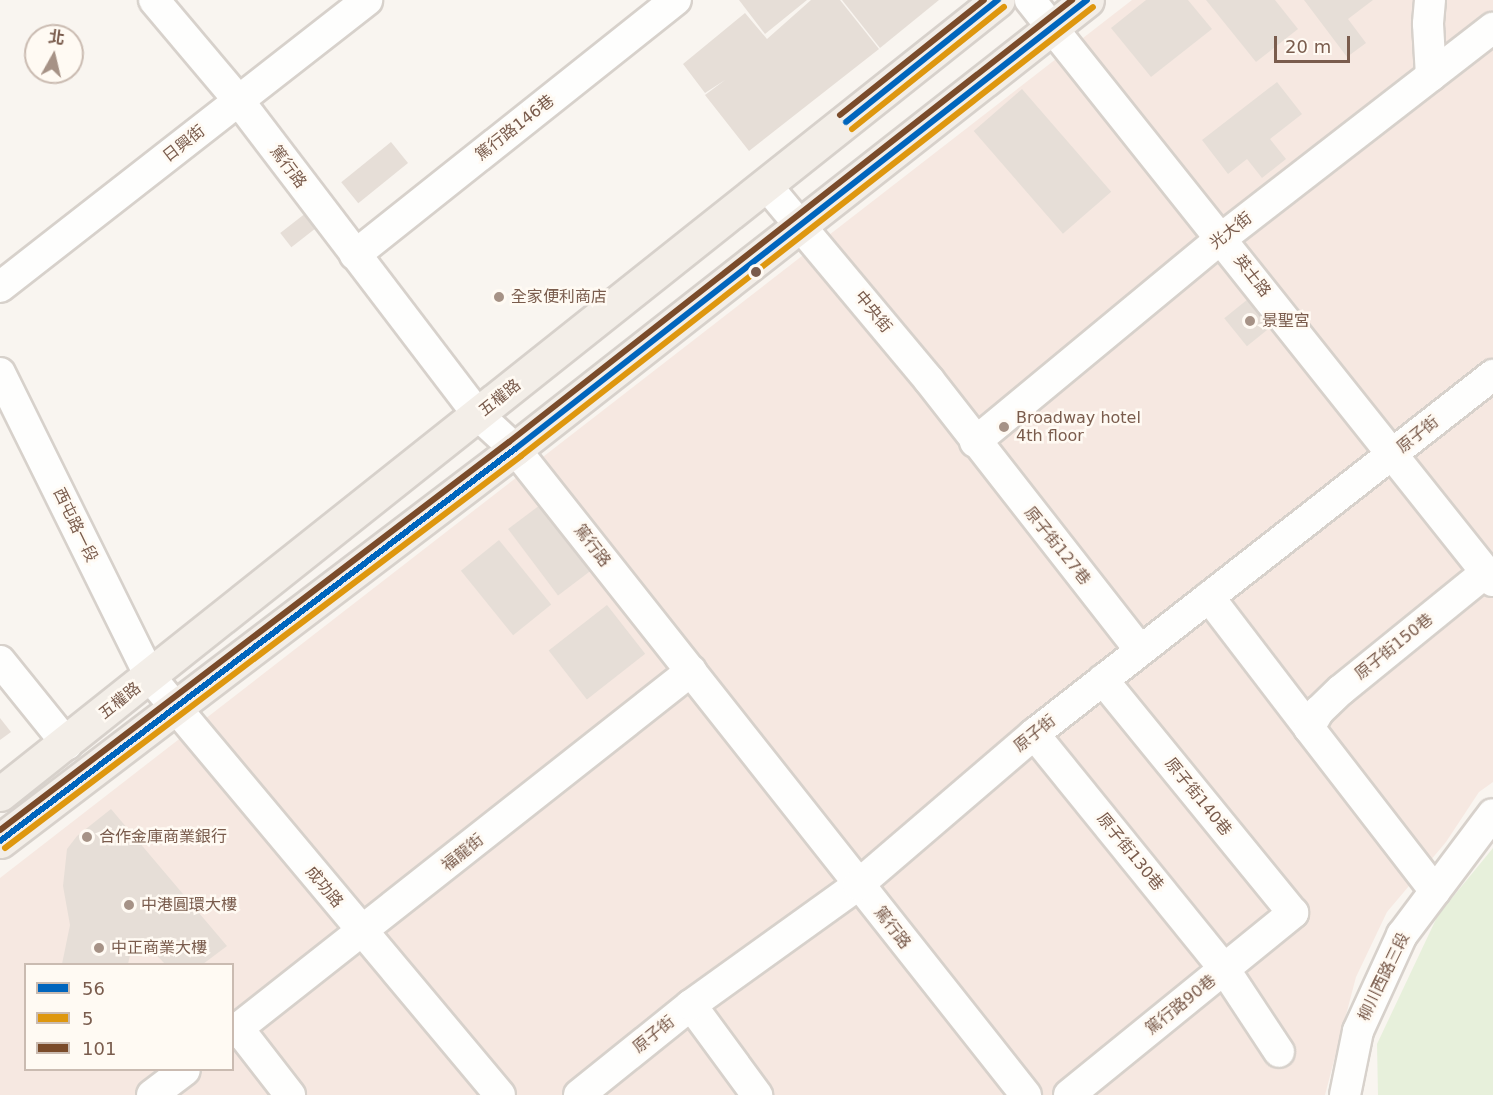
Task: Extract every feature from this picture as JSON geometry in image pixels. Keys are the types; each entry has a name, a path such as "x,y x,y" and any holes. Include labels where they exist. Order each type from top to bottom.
{"main road":[{"name":"五權路","path":"0,794 67,744 998,0"},
{"path":"0,841 515,450 1087,0"}],"street":[{"name":"篤行路","path":"154,0 239,101 478,415 515,450 1021,1093"},
{"name":"日興街","path":"0,287 367,0"},
{"name":"篤行路146巷","path":"355,255 676,0"},
{"name":"英士路","path":"1030,0 1222,238 1489,577"},
{"path":"1430,0 1428,24 1431,76"},
{"name":"光大街","path":"975,442 1222,238 1493,28"},
{"name":"中央街","path":"766,185 801,224 975,442"},
{"name":"西屯路一段","path":"0,373 150,677"},
{"name":"原子街","path":"579,1095 692,1005 858,885 1034,734 1493,375"},
{"name":"原子街127巷","path":"975,442 1140,650"},
{"name":"原子街150巷","path":"1309,728 1319,711 1341,690 1489,577"},
{"path":"1209,597 1435,891"},
{"path":"0,662 67,744"},
{"name":"福龍街","path":"235,1030 363,933 691,671"},
{"name":"成功路","path":"150,677 500,1095"},
{"name":"原子街140巷","path":"1103,680 1293,913"},
{"name":"原子街130巷","path":"1034,734 1225,970 1279,1052"},
{"name":"柳川西路三段","path":"1345,1095 1358,1031 1402,935 1493,814"},
{"name":"篤行路90巷","path":"1069,1095 1293,913"},
{"path":"692,1005 757,1095"},
{"path":"235,1030 290,1095"},
{"path":"152,1095 184,1071"}],"shaded area":[{"path":"1132,0 1493,0 1493,782 1479,792 1446,842 1387,912 1356,977 1325,1095 0,1095 0,878"}],"green space":[{"path":"1493,848 1493,1095 1378,1095 1377,1044 1438,915"}],"building":[{"path":"739,0 807,0 765,34"},
{"path":"811,0 840,0 879,49 749,151 705,95 725,80 705,93 683,64 745,13 767,39"},
{"path":"842,0 939,0 880,48"},
{"path":"1146,0 1188,0 1212,29 1151,77 1111,28"},
{"path":"1206,0 1275,0 1298,29 1256,62"},
{"path":"1304,0 1373,0 1348,19 1366,43 1347,57"},
{"path":"1277,82 1302,114 1270,139 1286,159 1262,178 1247,159 1228,174 1202,140"},
{"path":"1022,89 1111,192 1063,234 974,131"},
{"path":"391,142 408,163 358,203 341,182"},
{"path":"311,209 322,223 291,247 280,233"},
{"name":"景聖宮","path":"1253,295 1276,323 1247,346 1224,318"},
{"path":"548,499 598,565 558,595 508,529"},
{"path":"499,540 551,605 513,635 461,571"},
{"path":"607,605 645,654 587,699 549,651"},
{"path":"0,718 11,732 0,740"},
{"name":"中港圓環大樓","path":"111,809 227,946 204,963 164,963 142,940 134,938 128,963 62,963 70,925 63,886 67,849 77,836"}],"transit line":[{"name":"101","path":"840,115 984,0"},
{"name":"56","path":"846,122 998,0"},
{"name":"101","path":"0,830 509,442 1072,0"},
{"name":"56","path":"0,841 515,449 1087,0"},
{"name":"5","path":"852,129 1004,7"},
{"name":"5","path":"5,848 521,456 1093,7"}],"place":[{"name":"全家便利商店","path":"499,297"},
{"name":"景聖宮","path":"1250,321"},
{"name":"Broadway hotel 4th floor","path":"1004,427"},
{"name":"合作金庫商業銀行","path":"87,837"},
{"name":"中港圓環大樓","path":"129,905"},
{"name":"中正商業大樓","path":"99,948"}]}
